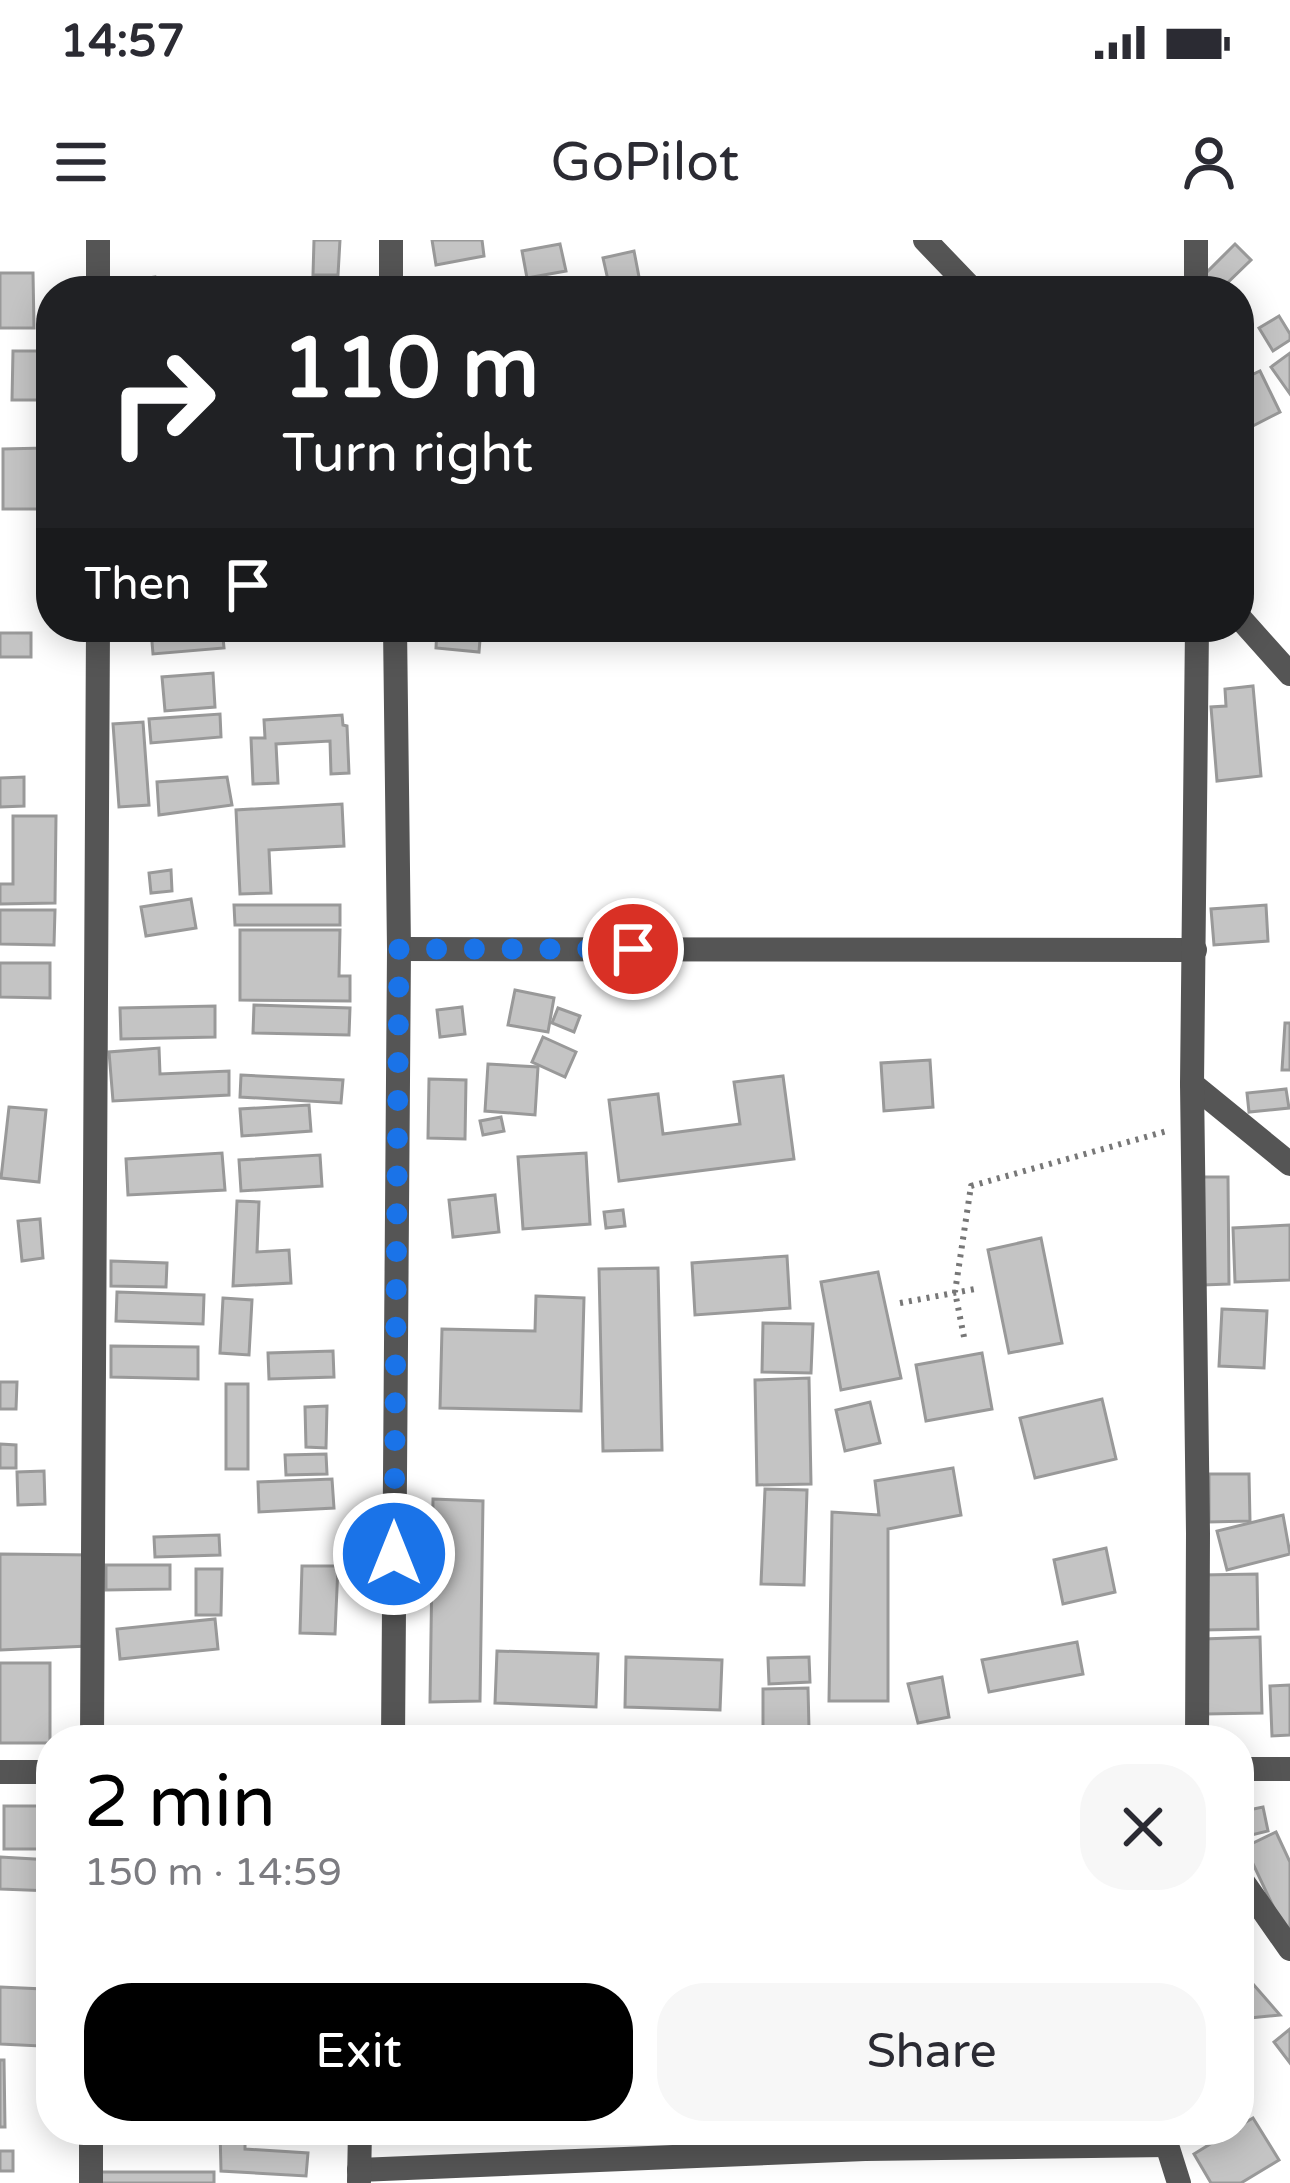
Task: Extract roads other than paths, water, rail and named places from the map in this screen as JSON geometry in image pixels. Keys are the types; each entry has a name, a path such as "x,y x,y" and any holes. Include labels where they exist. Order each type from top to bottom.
{"street":[{"path":"98,240 98,276"},
{"path":"391,240 391,276"},
{"path":"926,240 960,276"},
{"path":"1196,240 1196,276"},
{"path":"1254,634 1290,674"},
{"path":"92,1725 98,642"},
{"path":"393,1725 399,949 394,642"},
{"path":"1197,1725 1192,1084 1198,642"},
{"path":"399,949 1196,950"},
{"path":"1192,1084 1290,1164"},
{"path":"1254,1768 1290,1769"},
{"path":"0,1772 36,1772"},
{"path":"1254,1897 1290,1948"},
{"path":"91,2145 91,2183"},
{"path":"360,2145 359,2176 966,2145"},
{"path":"1169,2145 1179,2183"}]}
